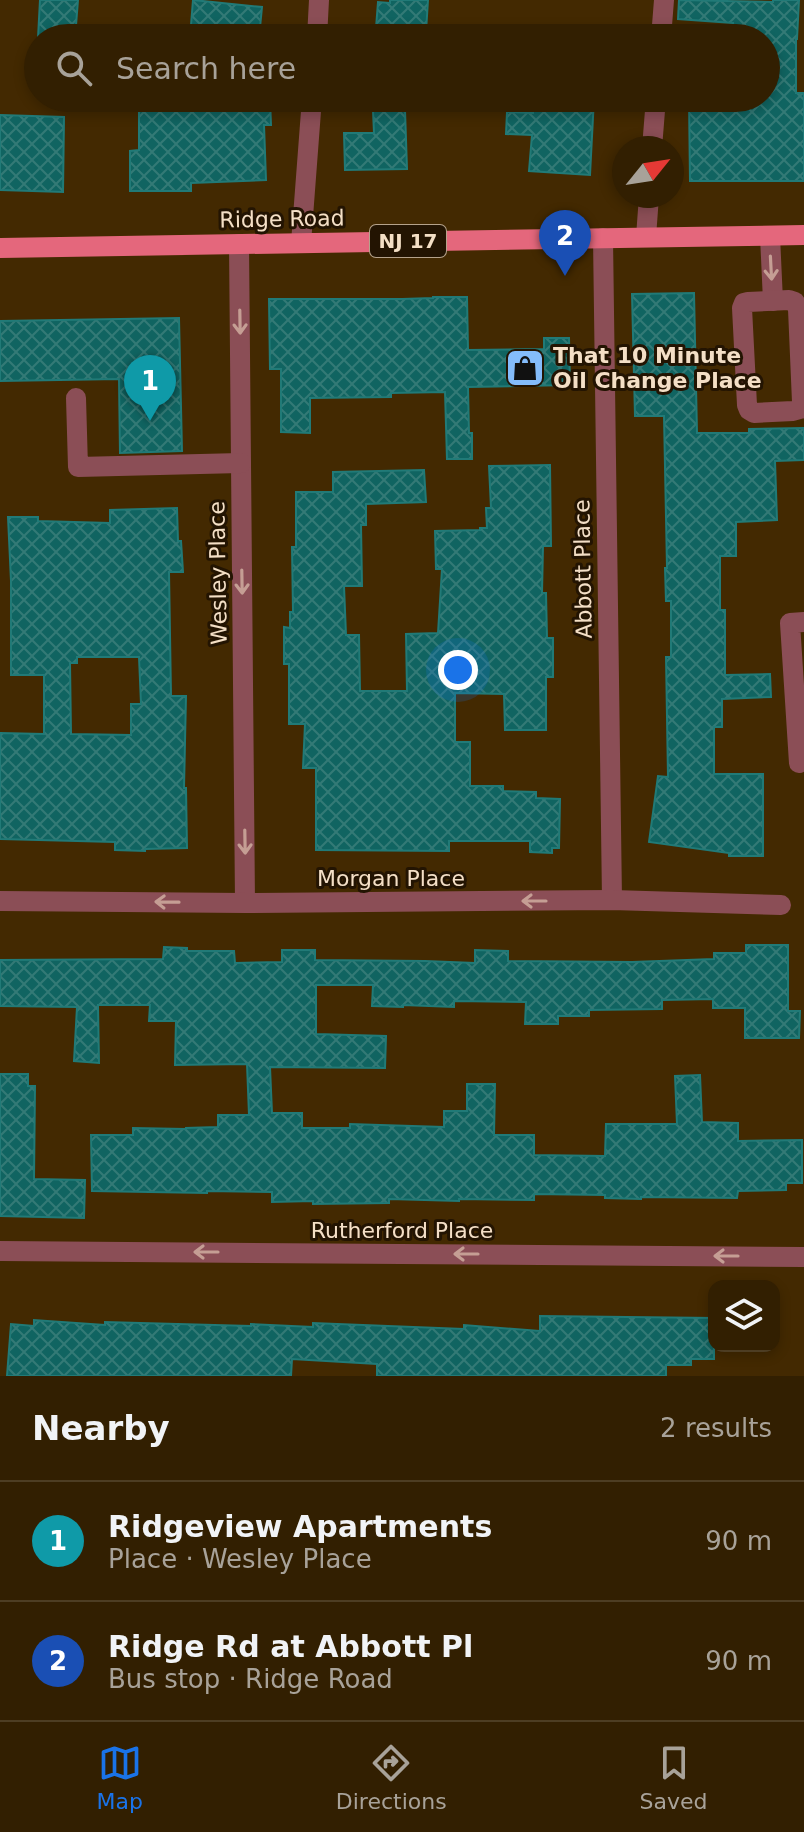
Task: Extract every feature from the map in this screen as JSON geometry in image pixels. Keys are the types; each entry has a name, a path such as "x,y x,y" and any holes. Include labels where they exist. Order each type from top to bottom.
{"main road":[{"name":"Ridge Road","path":"0,248 804,235"}],"street":[{"path":"318,24 319,0"},
{"path":"662,24 664,0"},
{"path":"301,243 311,112"},
{"path":"653,136 655,112"},
{"path":"646,237 648,208"},
{"path":"770,236 773,301"},
{"name":"Abbott Place","path":"603,238 612,900"},
{"name":"Wesley Place","path":"239,244 245,903"},
{"path":"789,300 795,302 798,309 802,402 800,409 793,411 754,413 747,405 742,308 748,302 773,301 789,300"},
{"path":"76,398 78,467 241,463"},
{"path":"799,763 790,623 804,622"},
{"name":"Morgan Place","path":"0,901 245,903 612,900 781,905"},
{"name":"Rutherford Place","path":"0,1251 804,1257"}],"building":[{"path":"40,0 78,0 76,24 39,24"},
{"path":"193,0 262,7 260,24 191,24"},
{"path":"390,0 428,0 426,24 376,24 378,2 390,3"},
{"path":"679,0 799,0 796,93 804,93 804,181 690,181 689,112 780,112 780,24 678,19"},
{"path":"139,112 270,112 271,125 264,125 266,180 191,183 191,191 130,191 130,151 139,150"},
{"path":"373,112 405,112 407,169 345,170 344,133 374,133"},
{"path":"507,112 593,112 590,175 529,171 532,135 506,134"},
{"path":"0,115 64,117 63,192 0,190"},
{"path":"694,293 697,433 749,433 749,429 804,428 804,460 775,461 777,520 736,522 736,556 720,556 720,610 725,610 725,675 770,674 771,697 722,699 722,727 714,727 714,774 763,774 763,856 729,856 729,853 649,842 658,776 668,777 666,657 671,657 671,601 666,601 664,416 635,416 632,294"},
{"path":"467,297 468,350 544,349 544,338 569,338 570,385 468,387 472,459 447,459 445,392 391,393 391,397 310,398 310,433 281,432 281,369 270,369 269,299"},
{"path":"179,318 182,451 120,453 119,379 0,381 0,321"},
{"path":"550,465 551,546 543,546 542,593 546,593 547,638 553,638 553,677 546,677 546,730 505,730 504,694 455,693 455,742 470,742 470,786 503,786 503,791 536,792 536,798 560,799 559,848 552,848 552,853 530,852 530,841 449,841 449,851 316,850 316,768 303,768 305,724 289,724 289,664 284,664 284,627 290,628 290,612 293,612 292,547 296,547 296,492 333,492 333,472 424,470 426,502 366,504 366,525 361,525 362,586 344,586 346,635 359,635 360,691 407,691 406,634 438,633 442,569 436,569 435,531 487,528 486,508 491,508 489,466"},
{"path":"177,508 183,572 169,572 171,696 186,696 184,788 187,848 115,850 115,842 0,839 0,733 44,734 44,675 11,675 8,517 110,523 110,510","holes":["77,657 139,657 141,704 131,704 131,735 71,734 70,663 77,663"]},
{"path":"746,945 788,945 788,1011 800,1011 799,1038 745,1038 745,1008 713,1008 713,999 662,1000 662,1009 589,1010 589,1016 558,1016 558,1024 525,1024 526,1002 454,1001 454,1007 372,1006 373,985 316,985 316,1034 386,1036 385,1068 270,1067 272,1113 302,1113 302,1128 350,1128 350,1124 444,1127 444,1111 467,1111 467,1084 495,1084 494,1135 534,1135 534,1155 605,1156 606,1124 677,1124 675,1076 700,1075 702,1122 738,1123 738,1141 802,1140 802,1183 786,1183 786,1190 738,1191 737,1198 641,1199 534,1194 534,1200 389,1199 389,1203 313,1204 313,1201 272,1202 272,1192 92,1191 91,1135 133,1135 133,1128 218,1127 218,1115 249,1115 247,1064 175,1065 176,1021 149,1021 150,1005 98,1005 99,1063 74,1061 77,1007 0,1006 0,960 163,959 164,947 187,948 187,951 234,951 235,963 282,962 282,950 315,950 315,960 475,963 475,950 508,951 508,961 632,962 714,959 714,953 746,953"},
{"path":"0,1074 28,1074 28,1086 35,1086 34,1179 85,1180 84,1218 0,1216"},
{"path":"540,1316 708,1318 708,1352 714,1352 714,1359 691,1359 691,1365 666,1365 666,1376 377,1376 377,1364 292,1359 291,1376 7,1376 11,1324 34,1326 34,1320 105,1325 105,1322 313,1327 313,1323 464,1329 464,1325 540,1331"}],"place":[{"name":"Ridge Rd at Abbott Pl","path":"565,276"},
{"name":"That 10 Minute Oil Change Place","path":"525,368"},
{"name":"Ridgeview Apartments","path":"150,421"}]}
